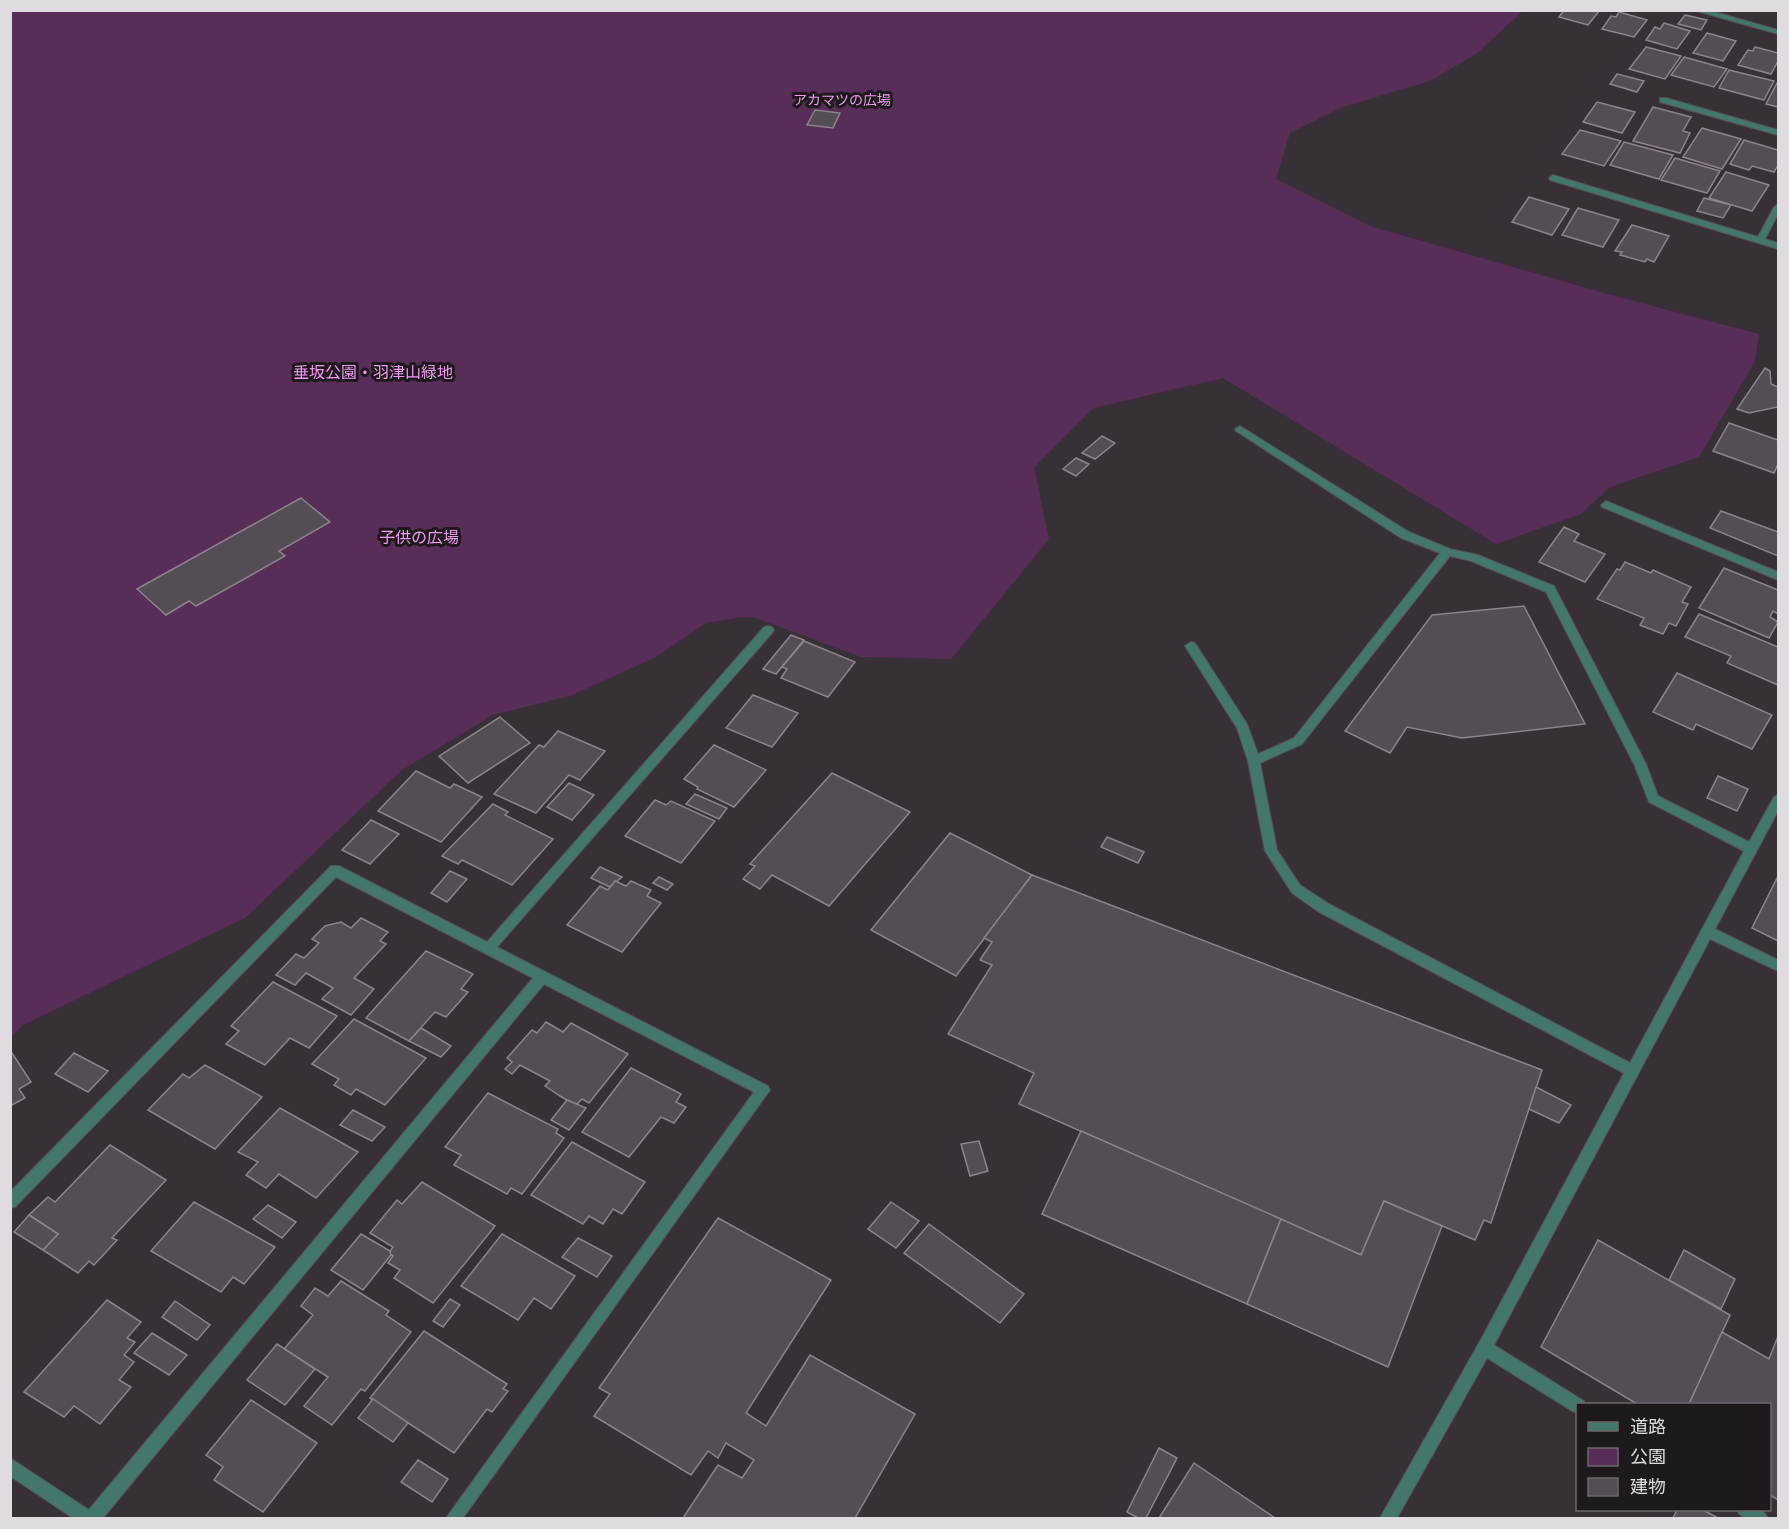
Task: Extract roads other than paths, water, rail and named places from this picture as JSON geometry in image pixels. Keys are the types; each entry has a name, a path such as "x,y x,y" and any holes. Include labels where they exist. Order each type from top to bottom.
{"street":[{"path":"1697,10 1779,32"},
{"path":"1663,100 1779,133"},
{"path":"1553,178 1779,246"},
{"path":"1761,239 1779,207"},
{"path":"1240,429 1405,535 1448,552 1474,558 1550,589 1640,764 1653,799 1752,849"},
{"path":"1606,505 1779,576"},
{"path":"1254,761 1298,741 1448,552"},
{"path":"489,948 768,630"},
{"path":"1191,646 1243,727 1254,761 1271,851 1296,889 1324,908 1633,1071"},
{"path":"1388,1518 1484,1348 1779,800"},
{"path":"10,1202 335,870 764,1090 454,1518"},
{"path":"1707,931 1779,966"},
{"path":"93,1518 543,976"},
{"path":"1484,1348 1576,1405"},
{"path":"10,1466 86,1518"}],"park label":[{"name":"アカマツの広場","path":"842,100"},
{"name":"垂坂公園・羽津山緑地","path":"373,372"},
{"name":"子供の広場","path":"419,537"}]}
